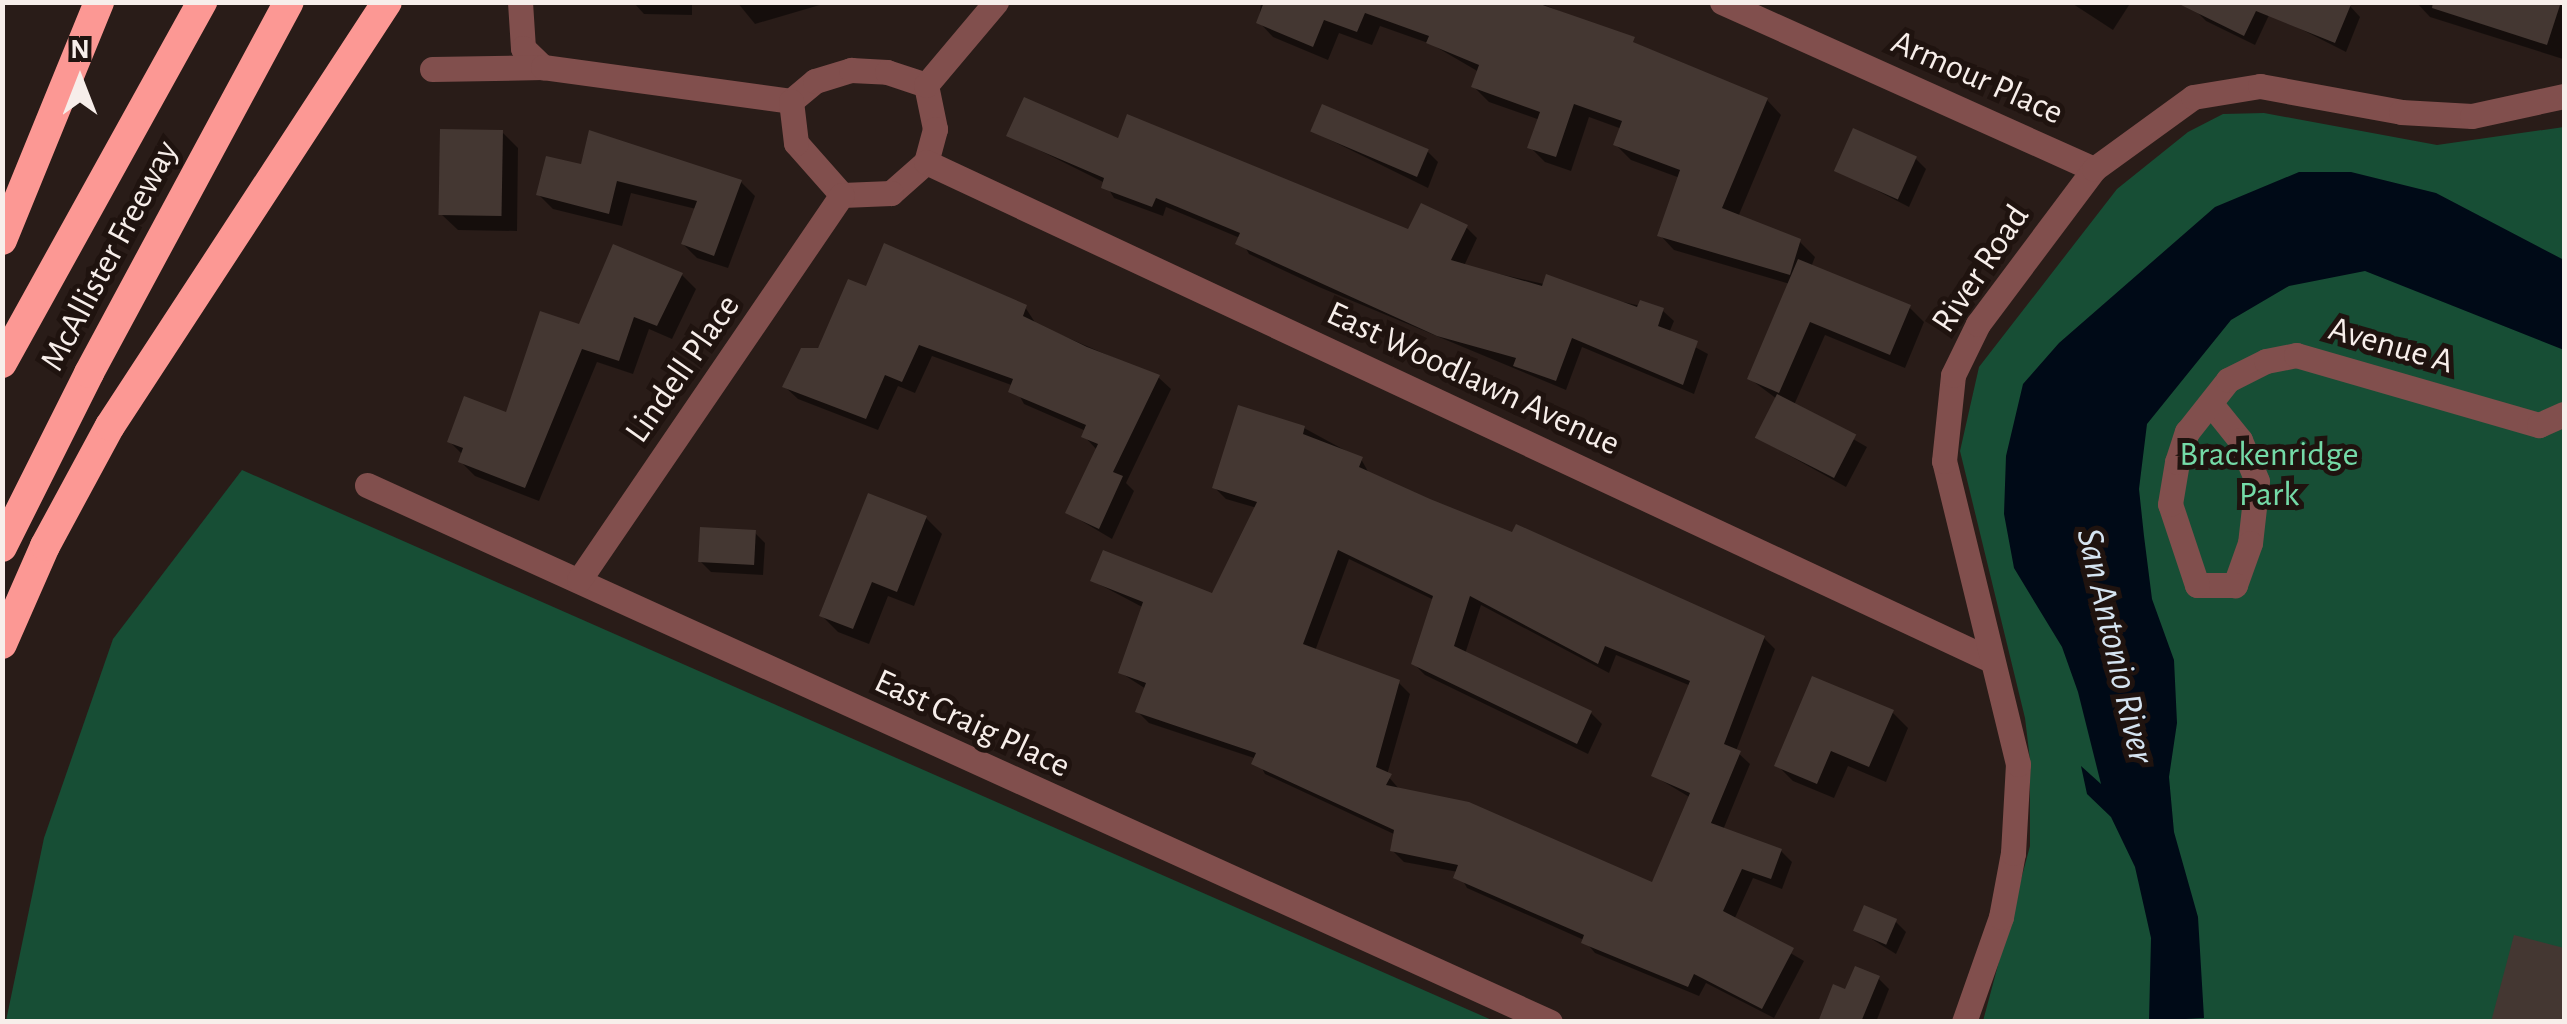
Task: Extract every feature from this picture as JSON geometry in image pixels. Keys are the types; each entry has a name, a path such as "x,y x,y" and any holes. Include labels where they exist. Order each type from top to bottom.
{"highway":[{"path":"2,240 99,2"},
{"name":"McAllister Freeway","path":"2,363 202,2"},
{"name":"McAllister Freeway","path":"2,548 89,373 289,2"},
{"path":"2,644 44,546 110,426 387,2"}],"street":[{"path":"520,2 523,48 543,67"},
{"path":"926,85 996,2"},
{"name":"Armour Place","path":"1722,2 2094,169"},
{"path":"432,69 543,67 792,101 815,81 851,70 888,72 926,85"},
{"path":"792,101 796,143 842,196 891,193 926,162 935,129 926,85"},
{"name":"River Road","path":"1964,1022 2000,917 2013,853 2018,764 1964,537 1948,499 1947,406 1978,324 2094,169 2178,103 2223,90 2260,86 2439,116 2530,108 2564,96"},
{"name":"East Woodlawn Avenue","path":"926,162 1991,660"},
{"name":"Lindell Place","path":"579,580 842,196"},
{"name":"Avenue A","path":"2211,404 2240,440 2258,481 2250,543 2235,585 2197,585 2170,504 2188,432 2228,380 2296,355 2540,425 2564,414"},
{"name":"East Craig Place","path":"366,485 1550,1022"}],"green space":[{"name":"Brackenridge Park","path":"2264,113 2437,145 2564,127 2564,1021 1983,1021 2030,846 2030,760 2025,718 1960,451 1979,367 2117,189 2188,132 2223,114"},
{"path":"242,470 1494,1021 6,1021 44,838 113,639"}],"water":[{"name":"San Antonio River","path":"2299,172 2351,172 2436,193 2564,260 2564,350 2365,271 2289,286 2231,320 2147,424 2139,489 2152,599 2174,660 2177,723 2169,777 2174,832 2198,917 2204,1018 2149,1021 2151,938 2135,867 2111,817 2087,794 2081,766 2101,784 2078,692 2062,647 2014,568 2004,514 2006,456 2023,384 2059,343 2215,207"}],"building":[{"path":"1264,2 1534,2 1635,37 1633,42 1768,98 1722,208 1801,239 1790,275 1657,236 1680,170 1613,145 1622,121 1574,104 1556,157 1527,148 1540,112 1471,87 1479,65 1426,43 1429,36 1365,13 1357,32 1324,20 1313,47 1256,23"},
{"path":"2175,2 2352,2 2335,43 2256,11 2244,36"},
{"path":"2433,2 2561,2 2547,45 2432,8"},
{"path":"1024,97 1118,138 1127,114 1408,229 1421,203 1468,225 1451,260 1542,286 1546,274 1637,307 1640,300 1664,308 1658,326 1698,341 1683,385 1572,338 1556,381 1513,366 1516,358 1437,336 1235,244 1240,233 1156,198 1152,207 1101,188 1104,178 1006,136"},
{"path":"1322,104 1429,149 1417,177 1310,132"},
{"path":"1853,128 1917,156 1898,199 1834,171"},
{"path":"440,129 503,130 501,216 438,215"},
{"path":"589,130 742,180 714,256 681,244 697,201 617,181 609,214 536,195 546,156 581,164"},
{"path":"884,243 1027,305 1023,316 1087,347 1160,375 1113,472 1123,476 1099,529 1065,513 1098,444 1081,437 1086,425 1008,392 1013,379 919,345 902,382 885,375 866,419 782,387 801,348 818,348 848,279 866,286"},
{"path":"613,244 683,273 657,326 634,317 619,361 582,349 525,488 458,462 463,448 447,442 464,396 506,412 540,311 579,324"},
{"path":"1798,259 1911,305 1890,355 1810,322 1779,393 1747,379"},
{"path":"1777,394 1856,434 1834,478 1755,438"},
{"path":"1238,405 1305,426 1303,434 1363,457 1359,467 1430,499 1512,532 1516,524 1765,636 1724,744 1741,751 1711,823 1782,849 1771,879 1742,869 1723,911 1794,948 1762,1009 1694,974 1688,987 1581,943 1584,935 1453,878 1458,865 1390,851 1394,830 1251,764 1256,753 1135,712 1146,683 1118,673 1143,602 1090,581 1103,550 1212,593 1257,502 1212,488","holes":["1338,550 1433,596 1411,664 1577,744 1592,711 1454,646 1470,596 1598,664 1605,646 1690,681 1651,776 1690,793 1652,882 1469,802 1386,785 1392,774 1376,767 1400,680 1303,644"]},
{"path":"868,493 927,516 897,592 872,582 853,629 819,616"},
{"path":"700,527 756,530 754,565 698,562"},
{"path":"1812,676 1894,710 1869,767 1831,751 1817,784 1774,766"},
{"path":"1864,905 1897,919 1886,945 1853,931"},
{"path":"2514,935 2564,948 2564,1022 2491,1022"},
{"path":"1855,966 1880,976 1861,1022 1818,1022 1833,984 1845,989"}]}
